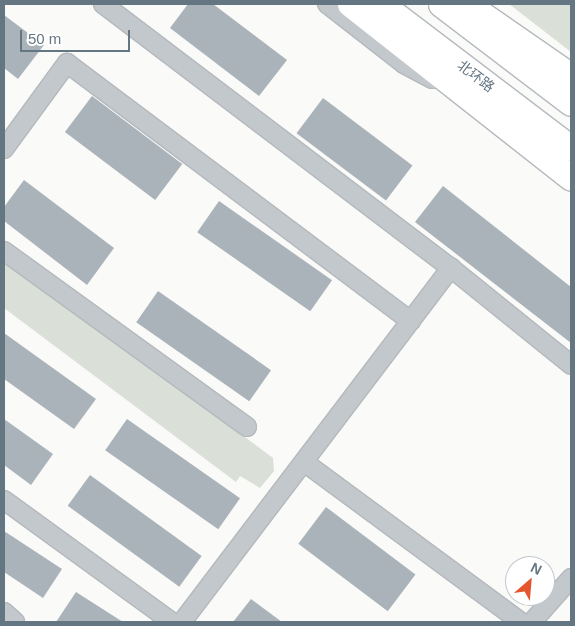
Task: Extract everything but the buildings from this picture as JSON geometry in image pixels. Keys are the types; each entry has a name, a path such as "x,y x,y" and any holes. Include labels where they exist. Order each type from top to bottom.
{"highway":[{"path":"350,4 415,52 463,96 571,178"},
{"name":"北环路","path":"381,4 571,148"},
{"path":"441,4 571,103"},
{"path":"467,4 571,75"}],"street":[{"path":"103,4 451,268 571,364"},
{"name":"北环路","path":"327,4 404,64 463,96"},
{"path":"488,4 571,75"},
{"path":"4,149 67,64 411,321"},
{"path":"4,251 247,427"},
{"path":"182,622 451,268"},
{"path":"304,462 521,622"},
{"path":"4,500 172,622"},
{"path":"532,622 571,578"},
{"path":"4,612 15,622"}],"shaded area":[{"path":"509,4 571,4 571,52"},
{"path":"4,258 273,458 274,471 260,488 240,476 236,482 4,308"}]}
